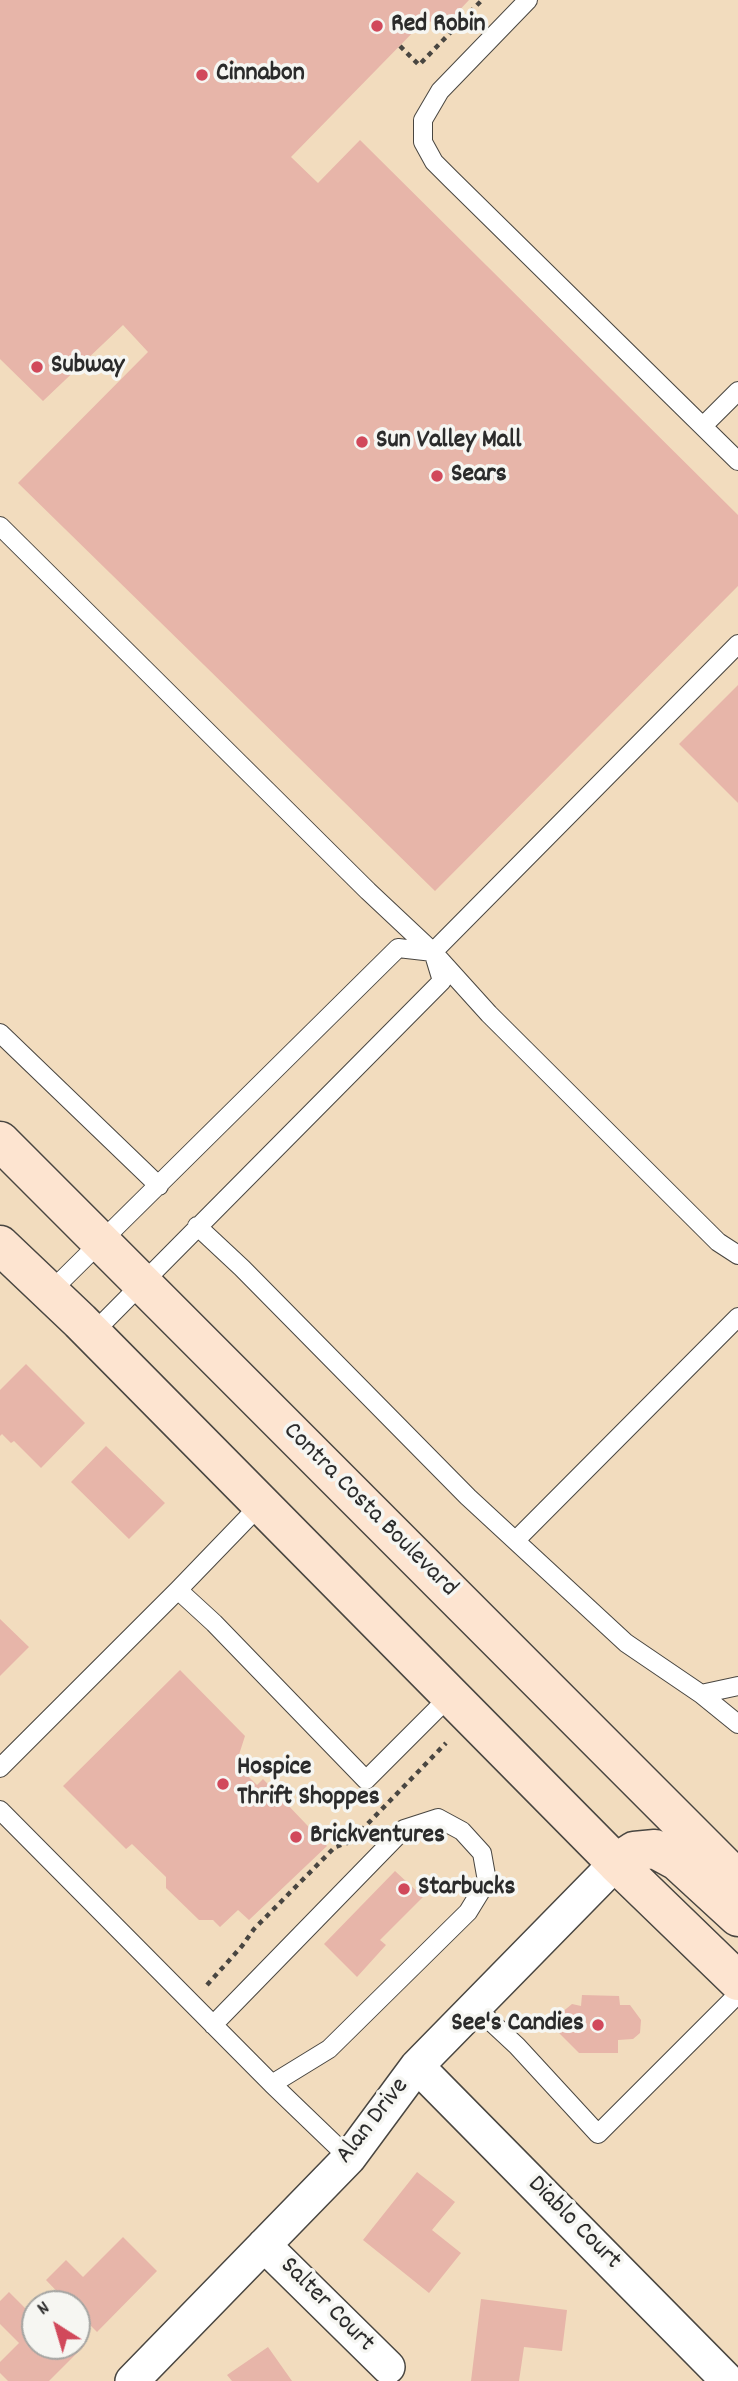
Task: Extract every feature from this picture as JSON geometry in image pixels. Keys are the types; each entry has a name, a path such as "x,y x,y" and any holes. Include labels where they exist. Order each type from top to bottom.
{"main road":[{"name":"Contra Costa Boulevard","path":"0,1140 738,1881"},
{"path":"0,1245 452,1695 616,1863 738,1981"},
{"path":"616,1863 634,1851 655,1849 677,1861 738,1917"}],"street":[{"name":"Alan Drive","path":"132,2381 349,2158 417,2066 616,1863"},
{"name":"Diablo Court","path":"417,2066 729,2381"},
{"name":"Salter Court","path":"264,2245 388,2367"}],"lane":[{"path":"528,0 440,91 423,120 423,142 434,162 738,461"},
{"path":"703,426 738,391"},
{"path":"0,526 368,891 433,952 525,1051 718,1242 738,1255"},
{"path":"433,952 738,644"},
{"path":"50,1293 398,948 433,952"},
{"path":"92,1334 442,981 433,952"},
{"path":"0,1033 159,1186"},
{"path":"197,1226 242,1268 356,1385 626,1643 701,1694 738,1724"},
{"path":"516,1540 738,1317"},
{"path":"0,1768 261,1504"},
{"path":"178,1590 214,1623 366,1780 452,1695"},
{"path":"701,1694 738,1686"},
{"path":"0,1810 349,2158"},
{"path":"213,2025 404,1829 438,1818 461,1831 482,1853 487,1881 468,1912 329,2049 272,2084"},
{"path":"474,2006 517,2046 598,2134 738,1994"}],"path":[{"path":"400,46 419,65 482,0"},
{"path":"191,2003 254,1929 299,1883 335,1847 350,1842 446,1743"}],"building":[{"name":"Sun Valley Mall","path":"0,0 469,0 452,18 422,23 291,157 318,183 360,140 738,515 738,586 435,891 18,483 148,352 123,325 43,401 0,359"},
{"path":"738,685 738,803 679,744"},
{"path":"26,1364 85,1423 41,1468 14,1441 11,1443 2,1434 0,1436 0,1390"},
{"path":"106,1446 165,1503 129,1539 71,1482"},
{"path":"0,1619 29,1647 0,1676"},
{"path":"180,1670 245,1736 236,1764 257,1785 263,1779 327,1846 249,1920 238,1910 220,1927 213,1920 199,1920 166,1888 166,1877 132,1844 126,1849 63,1786"},
{"path":"395,1871 423,1897 380,1940 386,1945 357,1977 324,1944"},
{"name":"See's Candies","path":"582,1995 619,1996 620,2005 630,2005 641,2020 640,2033 633,2039 618,2040 618,2053 579,2053 556,2030 555,2018 572,2004 581,2006"},
{"path":"417,2172 455,2202 432,2230 461,2253 429,2293 363,2240"},
{"path":"123,2237 157,2271 97,2332 91,2326 91,2290 56,2290 46,2280 66,2260 83,2277"},
{"path":"9,2292 21,2304 21,2360 70,2360 49,2381 8,2381 0,2373 0,2362 19,2343 0,2324 0,2301"},
{"path":"481,2299 567,2310 562,2351 524,2347 519,2381 471,2381"},
{"path":"268,2347 292,2381 232,2381 227,2375"}],"place":[{"name":"Red Robin","path":"377,26"},
{"name":"Cinnabon","path":"202,75"},
{"name":"Subway","path":"37,367"},
{"name":"Sun Valley Mall","path":"362,442"},
{"name":"Sears","path":"437,476"},
{"name":"Hospice Thrift Shoppes","path":"223,1784"},
{"name":"Brickventures","path":"296,1837"},
{"name":"Starbucks","path":"404,1889"},
{"name":"See's Candies","path":"598,2025"}]}
